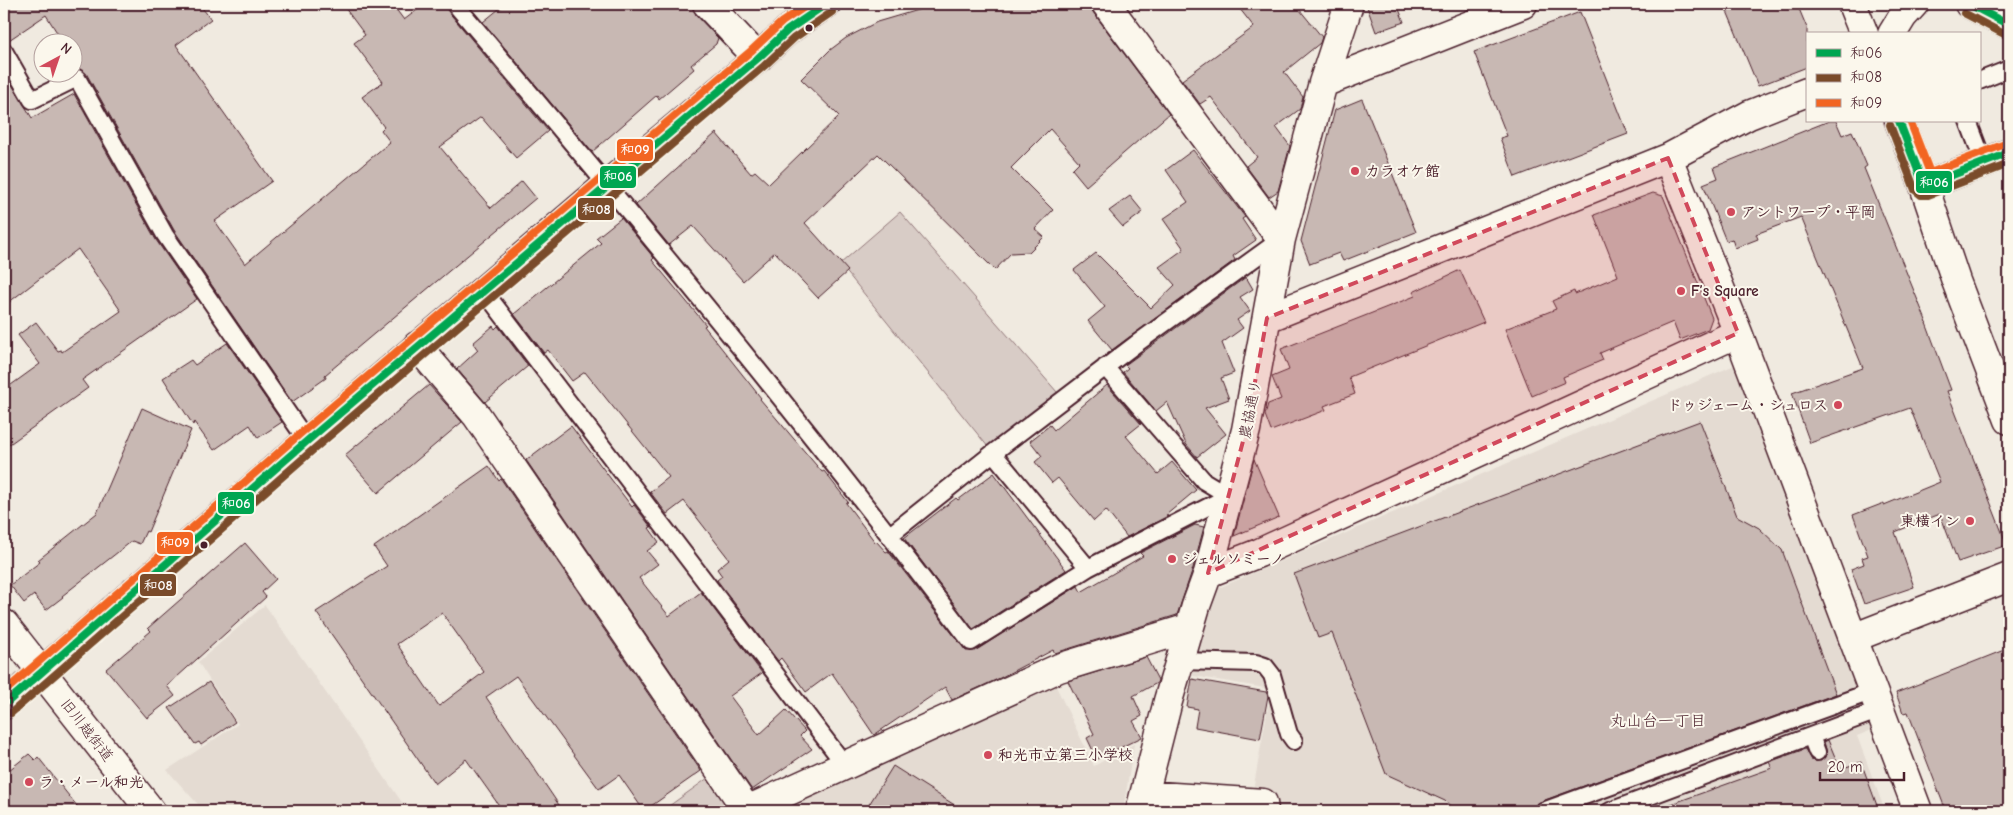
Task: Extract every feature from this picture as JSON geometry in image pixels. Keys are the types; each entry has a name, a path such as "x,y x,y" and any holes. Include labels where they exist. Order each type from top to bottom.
{"street":[{"path":"708,4 758,58"},
{"path":"4,705 306,441 758,58 788,30 826,4"},
{"path":"1106,4 1281,239"},
{"name":"農協通り","path":"1142,803 1189,628 1208,574 1229,496 1246,430 1281,239 1322,83 1349,4"},
{"path":"1322,83 1523,4"},
{"path":"1852,4 1863,32"},
{"path":"1893,32 1902,16 1914,4"},
{"path":"1969,4 2009,25"},
{"path":"1267,318 1668,158 1749,115 1806,92"},
{"path":"1899,122 1924,186 1956,281 2007,406"},
{"path":"1924,186 2009,153"},
{"path":"1668,158 1738,333 1918,811"},
{"path":"1208,574 1259,553 1738,333"},
{"path":"418,346 477,416 746,811 1059,668 1189,628"},
{"path":"1853,638 2009,576"},
{"name":"旧川越街道","path":"4,624 151,811"},
{"path":"1142,803 1263,803 1264,811"}],"lane":[{"path":"455,4 608,184 890,535 972,642 1088,568 1229,496"},
{"path":"4,51 32,100 77,78 166,235 306,441"},
{"path":"1980,82 2009,70"},
{"path":"1968,122 1984,163"},
{"path":"890,535 993,453 1105,368 1281,239"},
{"path":"484,291 845,766"},
{"path":"1105,368 1204,482 1229,496"},
{"path":"993,453 1088,568"},
{"path":"1180,661 1265,666 1272,675 1289,734 1294,741"},
{"path":"1543,811 1778,725 1876,700"},
{"path":"1610,811 1786,746 1814,744 1876,700"}],"highlighted area":[{"path":"1668,158 1738,333 1208,573 1246,430 1267,318"}],"shaded area":[{"path":"900,212 1064,400 993,453 840,264"},
{"path":"1737,364 1874,729 1857,736 1885,811 1277,811 1275,793 1253,791 1271,689 1188,675 1214,590"},
{"path":"265,605 408,811 204,811 167,770 238,724 198,662"},
{"name":"和光市立第三小学校","path":"1053,680 1094,766 1134,744 1123,811 763,811"},
{"path":"708,778 729,803 728,811 662,811"}],"building":[{"path":"16,4 199,4 211,19 176,45 272,181 215,221 245,264 390,142 381,130 384,127 362,97 383,82 354,43 365,35 342,4 392,4 404,20 425,4 445,4 447,10 548,131 516,158 481,117 440,147 491,208 522,181 536,198 325,375 326,378 292,402 174,230 86,73 82,71 82,32 57,32 46,15 6,42 4,41 4,11"},
{"path":"505,4 692,4 696,15 718,38 716,44 691,65 694,69 659,99 657,95 592,152 483,22"},
{"path":"917,4 1087,4 1169,114 1086,186 1072,169 1079,162 1050,129 1011,168 1053,210 1035,229 1044,237 1029,252 1011,253 995,270 878,154 805,223 848,271 818,298 775,252 743,281 693,226 669,245 636,205 716,133 751,174 755,171 769,184 839,116 801,79 830,50 846,38 877,22 921,9"},
{"path":"1236,4 1295,4 1322,37 1320,43 1284,72 1303,97 1300,109 1276,127 1290,146 1278,191 1269,197 1246,166 1257,157 1211,97 1200,104 1182,80 1254,27"},
{"path":"1366,4 1397,4 1404,22 1376,32"},
{"path":"1724,4 1797,4 1807,28 1806,67 1758,86"},
{"path":"1580,12 1628,134 1515,177 1500,138 1507,136 1474,52"},
{"path":"4,71 32,118 74,94 156,240 197,299 82,380 88,388 4,448 4,390 40,364 18,335 36,322 58,351 61,350 62,352 121,311 78,249 4,306"},
{"name":"カラオケ館","path":"1362,99 1416,232 1343,261 1339,253 1310,264 1301,241 1335,110"},
{"path":"1826,122 1836,122 1842,135 1852,131 1867,166 1864,168 1927,323 1951,390 1947,391 2007,545 1958,562 1940,514 1895,532 1914,587 1864,604 1851,569 1864,564 1862,558 1868,556 1853,515 1884,503 1884,505 1940,482 1910,408 1810,443 1792,393 1863,368 1801,217 1756,234 1758,239 1735,248 1732,239 1726,241 1703,184 1718,178 1714,167"},
{"path":"1193,150 1245,217 1242,219 1256,240 1233,256 1235,260 1112,350 1088,321 1105,307 1074,270 1096,253 1151,308 1175,285 1159,267 1184,249 1163,219 1188,202 1166,170"},
{"path":"1653,193 1663,196 1712,318 1708,329 1680,340 1673,322 1600,353 1603,360 1563,377 1565,382 1532,396 1505,329 1556,309 1552,301 1574,291 1575,294 1618,276 1594,215"},
{"path":"1130,196 1143,212 1123,227 1109,211"},
{"path":"621,218 654,258 652,260 706,325 704,326 760,399 822,472 824,471 875,542 886,552 888,551 966,651 976,650 1078,586 1081,592 1143,556 1140,553 1195,525 1204,527 1193,568 1177,615 1055,653 1053,650 1000,678 952,700 945,687 874,735 832,673 806,692 781,658 778,661 717,580 722,576 717,569 729,559 684,501 667,514 650,492 669,477 585,372 572,381 548,350 544,353 514,314 601,243 596,238"},
{"path":"1460,270 1484,322 1349,377 1355,394 1324,406 1326,410 1271,431 1265,415 1268,404 1281,399 1272,377 1289,370 1281,349 1415,296 1413,292"},
{"path":"1246,277 1253,289 1240,297 1250,311 1237,320 1243,328 1222,343 1234,373 1221,378 1229,399 1205,408 1226,434 1197,457 1186,444 1167,402 1156,411 1123,372 1128,368 1125,365"},
{"path":"493,326 495,329 498,326 528,366 485,402 457,369 478,350 473,343"},
{"path":"227,343 282,422 258,438 250,425 214,450 194,422 193,425 163,378 191,360 195,365"},
{"path":"429,385 462,422 378,493 345,455"},
{"path":"1107,385 1141,424 1126,436 1158,474 1172,462 1196,490 1166,515 1168,516 1127,537 1106,510 1094,521 1058,478 1052,483 1035,462 1042,456 1030,441 1050,425 1054,430"},
{"path":"142,408 191,430 148,532 146,531 140,544 132,541 46,610 34,595 24,603 10,585 97,513"},
{"path":"1700,421 1737,516 1759,528 1782,550 1836,694 1540,802 1535,805 1533,810 1529,811 1456,811 1445,801 1386,774 1332,633 1318,638 1294,574"},
{"path":"571,426 632,507 634,505 651,527 649,528 659,542 647,551 658,564 639,578 669,616 701,592 762,673 730,696 759,735 786,710 805,731 800,736 812,749 752,790 526,460"},
{"path":"1254,459 1279,517 1234,536"},
{"path":"489,466 499,481 501,479 701,771 644,811 619,775 599,789 516,676 486,697 563,811 503,811 466,759 435,784 316,612 387,566 374,547","holes":["442,613 484,672 439,706 397,644"]},
{"path":"994,473 1066,570 973,629 904,538 956,498 958,500"},
{"path":"245,543 276,579 262,592 266,597 167,686 175,696 147,718 106,669 151,631 148,628"},
{"path":"2009,648 2009,811 1946,811 1908,712 1903,713 1896,693"},
{"path":"1146,657 1158,680 1157,683 1133,696 1142,716 1133,721 1142,737 1097,759 1087,738 1094,734 1068,681"},
{"path":"1192,679 1266,692 1268,696 1260,739 1195,727 1198,709 1187,707"},
{"path":"209,682 235,722 201,745 199,742 195,744 169,708"},
{"path":"1828,740 1840,769 1861,762 1879,811 1661,811 1660,808 1772,768 1769,762 1805,749 1811,760 1821,761 1827,753 1824,742"},
{"name":"ラ・メール和光","path":"29,754 35,760 38,757 81,811 4,811 4,774"},
{"path":"893,766 964,811 865,811"}],"transit line":[{"name":"和09","path":"4,692 301,433 751,51 782,22 809,4"},
{"name":"和06","path":"4,705 307,441 758,58 788,30 826,4"},
{"name":"和06","path":"1969,4 2009,25"},
{"name":"和08","path":"11,713 314,449 764,66 794,38 832,12"},
{"name":"和08","path":"1964,13 2004,34"},
{"name":"和06","path":"1899,122 1924,186 2009,153"},
{"name":"和09","path":"1910,122 1930,173 2005,144"},
{"name":"和08","path":"1890,125 1915,190 1921,195 1928,195 2009,164"}],"place":[{"name":"カラオケ館","path":"1355,171"},
{"name":"アントワープ・平岡","path":"1731,212"},
{"name":"F’s Square","path":"1681,291"},
{"name":"ドゥジェーム・シュロス","path":"1838,405"},
{"name":"東横イン","path":"1970,521"},
{"name":"ジェルソミーノ","path":"1172,559"},
{"name":"和光市立第三小学校","path":"988,755"},
{"name":"ラ・メール和光","path":"29,782"}],"district":[{"name":"丸山台一丁目","path":"1658,721"}]}
